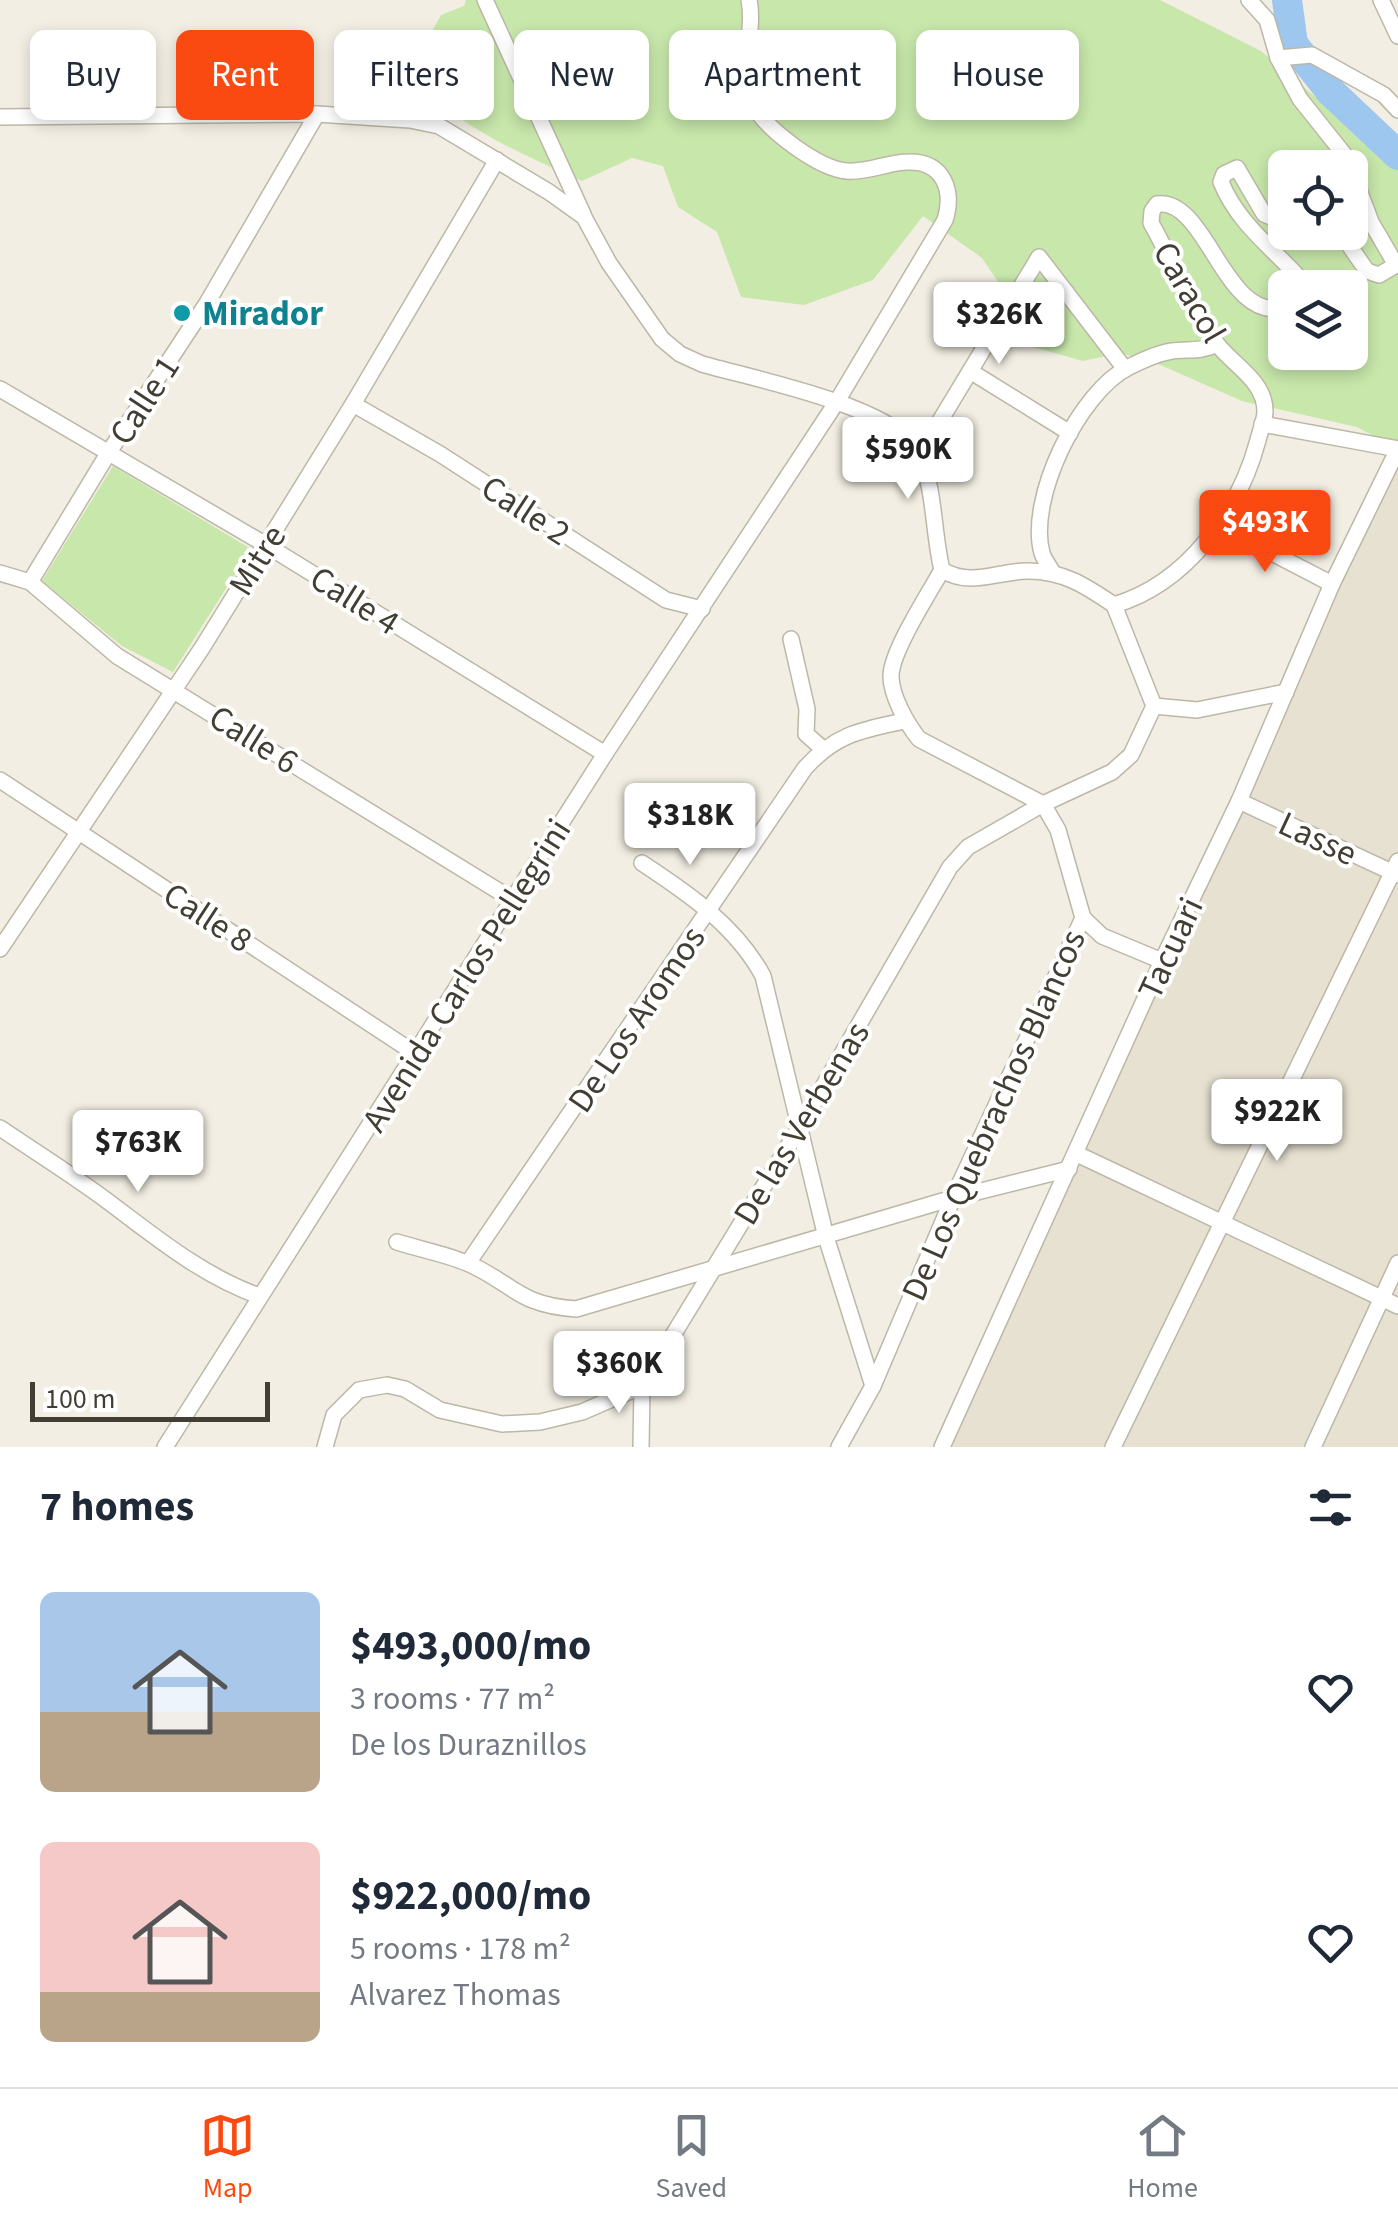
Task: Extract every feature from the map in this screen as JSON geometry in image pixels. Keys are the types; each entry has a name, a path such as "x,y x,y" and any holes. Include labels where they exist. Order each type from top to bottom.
{"street":[{"path":"484,0 584,217 609,264 662,339 680,354 702,364 836,403 888,422 908,436 920,454 929,486 942,570 910,626 891,675 904,721 919,739 1043,804"},
{"name":"Avenida Carlos Pellegrini","path":"165,1447 605,754 836,403 945,220 950,202 947,181 932,168 910,162 846,172 819,164 764,122 752,104 746,83 753,20 749,0"},
{"path":"1249,0 1267,20 1278,58 1300,100 1341,150"},
{"path":"1382,0 1398,36"},
{"path":"1278,58 1312,55 1391,91 1398,110"},
{"path":"0,116 316,114 410,120 439,126 584,217"},
{"name":"Calle 1","path":"30,582 109,452 208,303 316,114"},
{"name":"Mitre","path":"0,949 266,545 497,160"},
{"path":"1268,216 1237,168 1224,174 1221,182 1232,208 1268,244"},
{"name":"Caracol","path":"1262,424 1266,410 1256,383 1216,344 1151,224 1152,211 1158,204 1177,208 1203,236 1224,273 1256,304 1268,308"},
{"path":"1352,250 1367,271 1378,275 1396,265 1368,214"},
{"path":"1274,250 1292,270"},
{"path":"920,454 1039,257 1124,369"},
{"path":"1053,574 1042,554 1041,520 1059,452 1086,406 1124,369 1168,351 1203,351 1216,344"},
{"path":"970,371 1070,433"},
{"name":"Calle 4","path":"0,389 266,545 605,754"},
{"name":"Calle 2","path":"353,404 440,454 666,600 702,609"},
{"path":"1114,605 1141,597 1167,581 1218,525 1240,490 1262,424 1398,449"},
{"name":"Tacuari","path":"942,1447 1162,961 1239,801 1332,584 1398,449"},
{"path":"1218,525 1332,584"},
{"path":"942,570 958,580 1024,571 1076,580 1114,605 1154,706 1197,710 1286,692"},
{"name":"Calle 6","path":"0,573 30,582 116,656 513,900"},
{"path":"791,639 806,710 806,734 823,748"},
{"name":"De las Verbenas","path":"642,1386 798,1130 950,866 968,847 1043,804 1112,772 1132,755 1154,706"},
{"name":"De Los Aromos","path":"468,1264 776,809 823,748 853,731 904,721"},
{"name":"Calle 8","path":"0,780 416,1054"},
{"name":"Lasse","path":"1239,801 1396,869"},
{"name":"De Los Quebrachos Blancos","path":"839,1447 873,1386 954,1198 1083,918 1058,830 1043,804"},
{"path":"642,862 709,912 748,949 763,976 826,1238 873,1386"},
{"path":"1113,1447 1396,869"},
{"path":"1083,918 1102,936 1162,961"},
{"path":"0,1128 172,1250 230,1286 259,1296"},
{"path":"396,1242 468,1264 523,1298 548,1307 576,1309 1073,1162 1223,1224 1398,1306"},
{"path":"1313,1447 1398,1263"},
{"path":"325,1447 334,1415 359,1390 388,1384 440,1410 502,1424 540,1422 582,1412 642,1386 641,1447"}],"shaded area":[{"path":"1398,448 1398,1447 942,1447"}],"green space":[{"path":"466,0 1160,0 1261,51 1398,167 1398,449 1357,427 1242,401 1156,363 1120,353 1083,361 1015,342 1005,321 1011,301 982,258 923,216 873,280 804,305 741,297 717,232 678,207 663,166 632,158 582,181 463,120 494,120 494,30 433,30 441,15 464,6"},
{"path":"113,466 251,549 173,672 122,646 42,581"}],"waterway":[{"path":"1287,0 1293,44 1330,91 1398,155"}],"place":[{"name":"Mirador","path":"182,313"}]}
